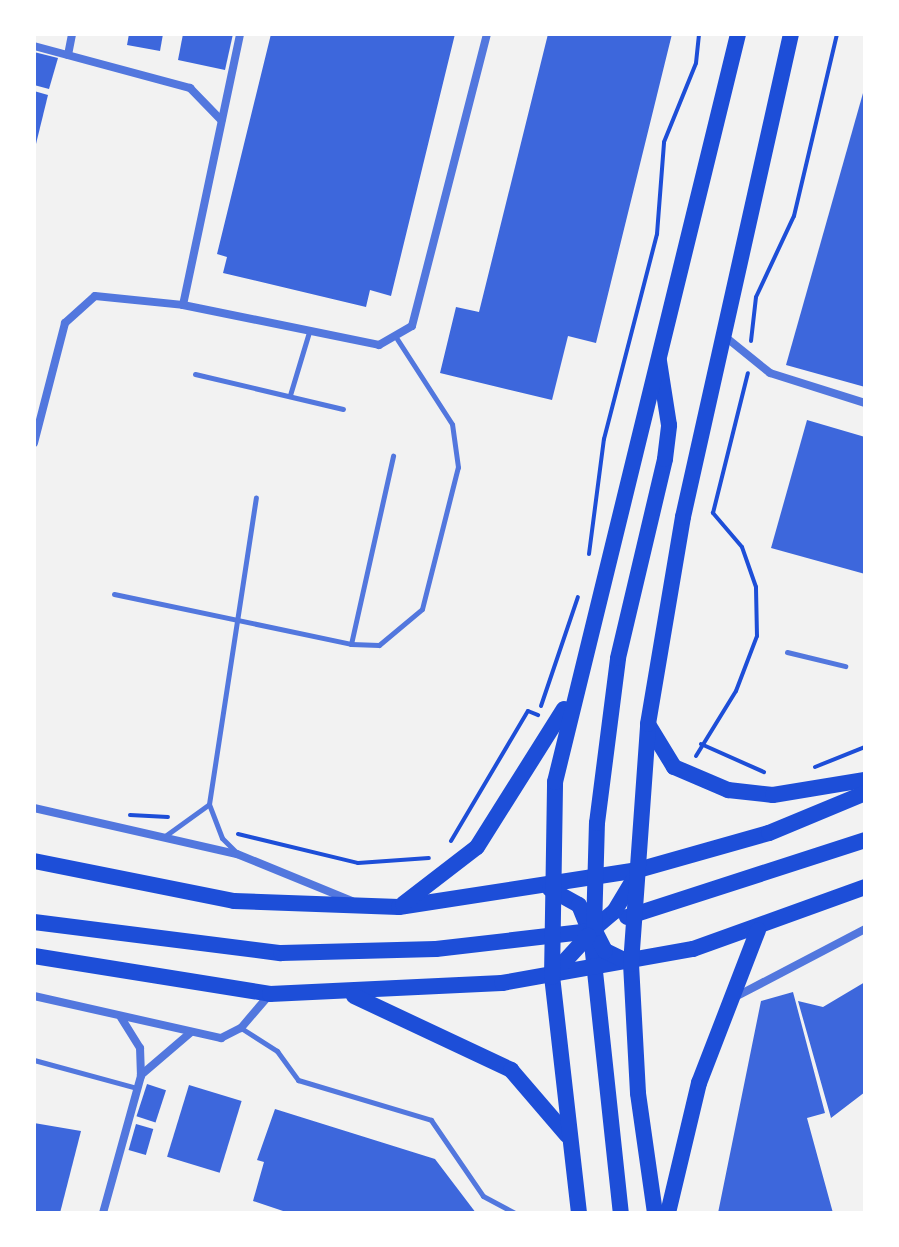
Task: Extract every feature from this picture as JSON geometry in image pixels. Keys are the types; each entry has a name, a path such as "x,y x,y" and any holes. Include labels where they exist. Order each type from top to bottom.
{"main road":[{"path":"579,1213 552,977 550,889 555,782 738,34"},
{"path":"655,1213 638,1093 631,964 648,724 683,517 728,339 791,35"},
{"path":"621,1213 596,971 593,931 595,880 608,713 666,447 658,359"},
{"path":"399,907 477,847 575,691"},
{"path":"648,724 667,760 691,778 758,795 865,780"},
{"path":"34,861 234,901 399,907 550,889 638,870 769,833 865,793"},
{"path":"34,922 281,953 551,939 593,931 865,840"},
{"path":"552,977 622,902 638,870"},
{"path":"34,956 270,994 348,994 552,977 631,964 758,930 865,887"},
{"path":"550,889 579,905 605,951 631,964"},
{"path":"668,1213 724,1012 758,930"},
{"path":"348,994 511,1070 571,1140"}],"street":[{"path":"68,55 72,34"},
{"path":"183,305 240,34"},
{"path":"34,443 65,323 85,300 105,294 183,305 379,345 397,339 419,310 487,34"},
{"path":"34,46 190,88 221,120"},
{"path":"728,339 751,361 795,383 865,403"},
{"path":"34,808 237,854 364,907"},
{"path":"724,1012 754,983 865,929"},
{"path":"34,996 221,1038 241,1028 270,994"},
{"path":"103,1213 141,1076 140,1048 121,1016"},
{"path":"141,1076 190,1033"}],"lane":[{"path":"290,395 309,332"},
{"path":"114,594 351,644 379,645 422,609 458,467 452,424 397,339"},
{"path":"195,374 343,409"},
{"path":"351,644 393,456"},
{"path":"237,854 216,828 209,804 256,498"},
{"path":"787,652 845,666"},
{"path":"161,837 191,822 209,804"},
{"path":"241,1028 277,1051 298,1080 431,1120 483,1196 515,1213"},
{"path":"34,1060 137,1088"}],"path":[{"path":"588,557 604,439 657,234 664,142 696,63 699,34"},
{"path":"691,778 701,744 736,691 757,636 756,587 742,547 713,513 751,361 756,297 794,216 837,34"},
{"path":"447,846 528,711 537,716 582,586"},
{"path":"701,744 776,774"},
{"path":"802,771 865,747"},
{"path":"111,826 138,811 191,822"},
{"path":"216,828 358,863 399,865 438,852"}],"building":[{"path":"129,34 163,34 160,51 127,45"},
{"path":"183,34 233,34 225,70 178,60"},
{"path":"271,34 455,34 391,296 370,290 366,307 223,273 227,257 217,254"},
{"path":"548,34 672,34 596,343 568,336 552,400 440,373 456,307 479,312"},
{"path":"34,52 58,58 49,89 34,85"},
{"path":"865,86 865,387 786,365"},
{"path":"34,91 48,95 35,148 34,148"},
{"path":"807,420 865,437 865,574 771,548"},
{"path":"865,982 865,1092 831,1118 798,1001 823,1007"},
{"path":"793,992 825,1113 807,1118 833,1213 718,1213 761,1001"},
{"path":"147,1084 166,1090 156,1123 136,1116"},
{"path":"189,1085 242,1101 220,1173 167,1157"},
{"path":"275,1109 435,1159 476,1213 289,1213 253,1201 264,1162 257,1160"},
{"path":"34,1123 81,1131 60,1213 34,1213"},
{"path":"136,1124 153,1129 146,1155 129,1150"}]}
